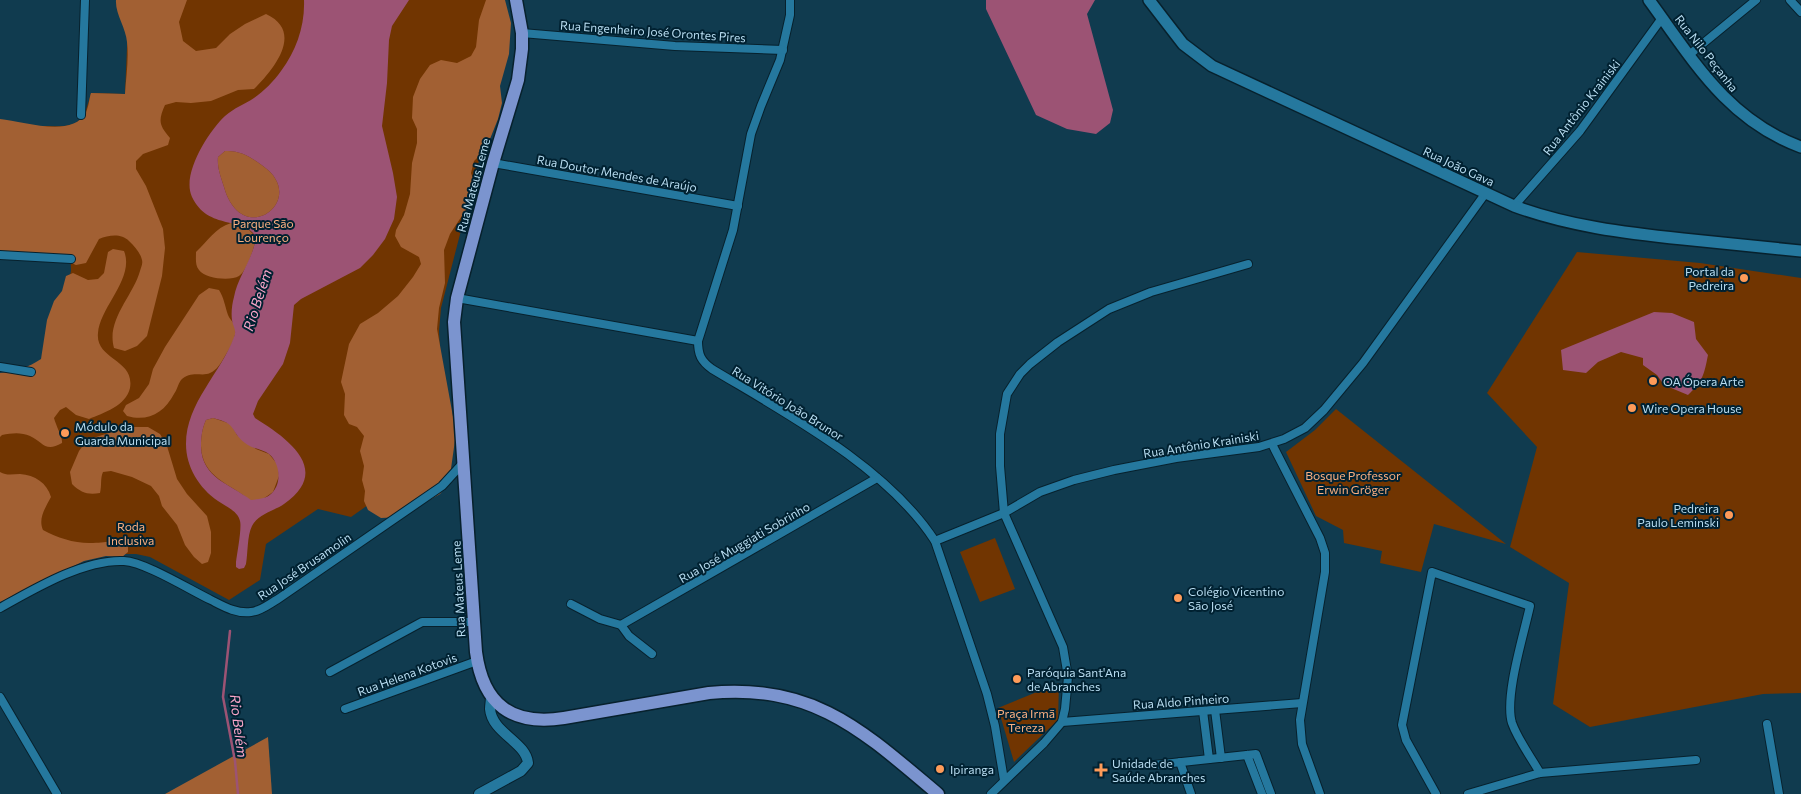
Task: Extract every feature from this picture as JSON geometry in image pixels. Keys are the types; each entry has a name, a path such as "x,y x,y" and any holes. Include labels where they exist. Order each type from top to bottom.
{"main road":[{"name":"Rua Mateus Leme","path":"516,0 522,33 518,80 493,164 454,310 454,336 477,661 491,697 509,712 530,719 541,720 564,718 708,693 738,691 775,694 813,706 851,724 879,744 938,794"},
{"name":"Rua João Gava","path":"1149,0 1183,44 1212,66 1514,206 1544,216 1597,228 1644,235 1801,251"},
{"name":"Rua Nilo Peçanha","path":"1649,0 1707,79 1734,108 1761,128 1801,147"}],"street":[{"path":"81,115 84,0"},
{"path":"457,298 698,341 727,253 751,134 761,106 777,72 783,50 790,15 790,0"},
{"path":"1689,55 1756,0"},
{"path":"1790,0 1801,12"},
{"name":"Rua Antônio Krainiski","path":"1514,206 1594,113 1662,18"},
{"name":"Rua Engenheiro José Orontes Pires","path":"522,33 675,46 783,50"},
{"name":"Rua Doutor Mendes de Araújo","path":"493,164 738,206"},
{"name":"Rua Antônio Krainiski","path":"936,541 1004,513 1040,492 1092,475 1176,458 1244,450 1272,444 1295,434 1315,419 1353,377 1485,194"},
{"path":"0,256 71,259"},
{"path":"991,794 1044,743 1062,722 1068,677 1063,647 1004,513 1000,466 1001,419 1007,394 1025,369 1058,342 1098,315 1151,292 1248,264"},
{"name":"Rua Vitório João Brunor","path":"698,341 700,358 705,364 816,433 877,478 907,505 936,541 987,694 995,725 1004,780"},
{"path":"0,367 31,372"},
{"path":"1272,444 1320,538 1325,553 1325,572 1300,720 1302,744 1320,794"},
{"name":"Rua José Brusamolin","path":"0,608 83,568 102,563 126,561 147,568 232,610 250,612 258,610 278,599 442,486 464,462"},
{"name":"Rua José Muggiati Sobrinho","path":"621,625 877,478"},
{"path":"1436,794 1406,740 1402,725 1432,572 1530,606 1512,686 1510,710 1515,730 1540,773"},
{"path":"571,604 600,619 621,625 629,636 652,654"},
{"path":"330,672 422,622 474,622"},
{"name":"Rua Helena Kotovis","path":"345,709 477,661"},
{"path":"0,697 57,794"},
{"path":"479,794 521,771 528,763 525,754 492,718 490,709 491,697"},
{"name":"Rua Aldo Pinheiro","path":"1062,722 1302,703"},
{"path":"1215,710 1221,758"},
{"path":"1204,711 1209,759"},
{"path":"1767,724 1779,794"},
{"path":"1154,765 1256,754 1271,794"},
{"path":"1247,755 1262,794"},
{"path":"1468,794 1540,773 1696,760"},
{"path":"1180,762 1191,794"}],"green space":[{"name":"Parque São Lourenço","path":"129,0 497,0 498,87 441,308 439,331 446,450 351,517 318,509 266,544 260,580 229,600 150,557 0,540 0,375 70,386 61,312 71,271 70,238 38,126 67,126 74,124 84,114 91,93 125,94"},
{"path":"1577,252 1700,263 1801,278 1801,693 1763,694 1590,727 1553,704 1569,583 1510,547 1537,447 1487,393"},
{"name":"Bosque Professor Erwin Gröger","path":"1336,409 1506,544 1434,524 1421,572 1380,563 1382,551 1344,543 1343,530 1316,516 1286,452 1315,430"},
{"path":"995,538 1015,589 980,602 960,552"},
{"name":"Praça Irmã Tereza","path":"1059,683 1058,720 1014,762 998,708"}],"shaded area":[{"path":"116,0 187,0 179,22 183,41 196,51 216,48 230,34 266,14 277,22 283,31 284,41 282,51 276,62 254,89 238,90 211,101 176,102 165,105 161,115 161,123 170,138 168,145 143,154 136,161 136,169 146,186 163,229 165,248 162,276 147,336 137,346 125,351 114,348 114,328 121,308 137,280 142,263 139,252 126,238 107,236 99,239 86,263 76,265 53,255 0,251 0,119 34,125 59,127 70,125 80,120 86,112 91,93 125,94 128,61 127,42 117,10"},
{"path":"486,0 505,0 511,23 509,54 500,86 502,103 498,119 486,149 474,161 471,173 476,187 471,202 450,234 444,250 445,283 439,308 437,329 456,433 449,483 440,494 400,517 381,518 368,510 364,501 365,491 362,480 364,466 360,451 364,436 357,427 349,424 344,415 345,394 341,382 349,344 360,324 378,313 398,296 421,264 419,257 401,247 395,236 410,194 412,163 417,143 417,129 412,118 413,97 420,79 430,65 441,60 457,63 471,56 476,47 479,20"},
{"path":"225,151 236,152 250,157 263,166 276,179 279,192 276,204 268,213 257,217 244,215 233,206 224,187 218,165 218,157"},
{"path":"231,223 249,230 256,237 248,264 242,273 235,278 218,278 202,273 196,262 196,252 216,231"},
{"path":"113,249 124,251 126,261 125,272 104,313 98,333 102,349 127,371 130,378 128,394 124,400 113,408 89,419 76,415 66,407 60,410 54,418 62,443 56,446 44,446 34,438 23,434 16,433 0,437 0,373 21,369 41,359 47,320 54,301 62,291 66,276 73,273 88,280 98,279 104,273 108,252"},
{"path":"209,288 219,290 228,316 235,328 233,341 222,361 210,373 192,374 181,380 170,401 155,414 142,418 127,416 123,411 126,405 139,398 149,384 153,369 165,347 199,295"},
{"path":"213,418 231,424 237,435 256,449 269,454 278,465 279,476 273,492 263,499 251,501 218,479 206,466 201,443 206,420"},
{"path":"127,427 148,427 160,434 167,446 177,479 187,494 207,516 211,532 211,553 208,562 202,564 185,545 177,525 162,506 159,496 151,486 132,477 111,471 103,472 100,493 85,493 72,484 70,472 79,451 87,440"},
{"path":"0,472 31,476 47,488 51,497 41,522 43,530 61,538 80,543 118,543 128,547 128,552 122,557 106,556 84,561 0,602"},
{"path":"268,737 272,794 165,794"}],"water":[{"path":"304,0 409,0 392,26 389,40 382,126 397,197 394,219 385,239 373,255 360,268 301,299 294,305 290,343 283,364 258,401 253,414 255,418 280,435 300,456 305,467 305,479 298,491 284,504 258,518 252,526 249,535 246,564 244,568 239,569 236,567 236,562 240,529 239,517 205,490 191,469 186,444 192,415 235,335 232,322 233,300 252,253 256,237 244,227 216,219 207,215 199,208 192,197 190,177 198,153 219,123 228,113 254,98 269,86 286,63 295,47 301,29","holes":["225,151 236,152 250,157 263,166 276,179 279,192 276,204 268,213 257,217 244,215 233,206 224,187 218,165 218,157","213,418 230,425 245,443 267,452 276,462 278,479 275,489 270,495 251,500 218,479 206,466 201,447 202,436 206,420"]},
{"path":"986,0 1095,0 1087,14 1113,110 1110,123 1096,134 1067,129 1036,115 986,9"},
{"path":"1654,312 1672,313 1694,322 1696,339 1708,355 1702,377 1697,386 1688,395 1664,385 1657,375 1643,365 1643,358 1621,352 1598,362 1586,373 1563,370 1561,350"}],"waterway":[{"name":"Rio Belém","path":"230,631 223,697 235,761 238,794"}],"place":[{"name":"Portal da Pedreira","path":"1744,278"},
{"name":"OA Ópera Arte","path":"1653,381"},
{"name":"Wire Opera House","path":"1632,408"},
{"name":"Módulo da Guarda Municipal","path":"65,433"},
{"name":"Pedreira Paulo Leminski","path":"1729,515"},
{"name":"Colégio Vicentino São José","path":"1178,598"},
{"name":"Paróquia Sant'Ana de Abranches","path":"1017,679"},
{"name":"Ipiranga","path":"940,769"},
{"name":"Unidade de Saúde Abranches","path":"1101,770"}],"park label":[{"name":"Roda Inclusiva","path":"131,533"}]}
